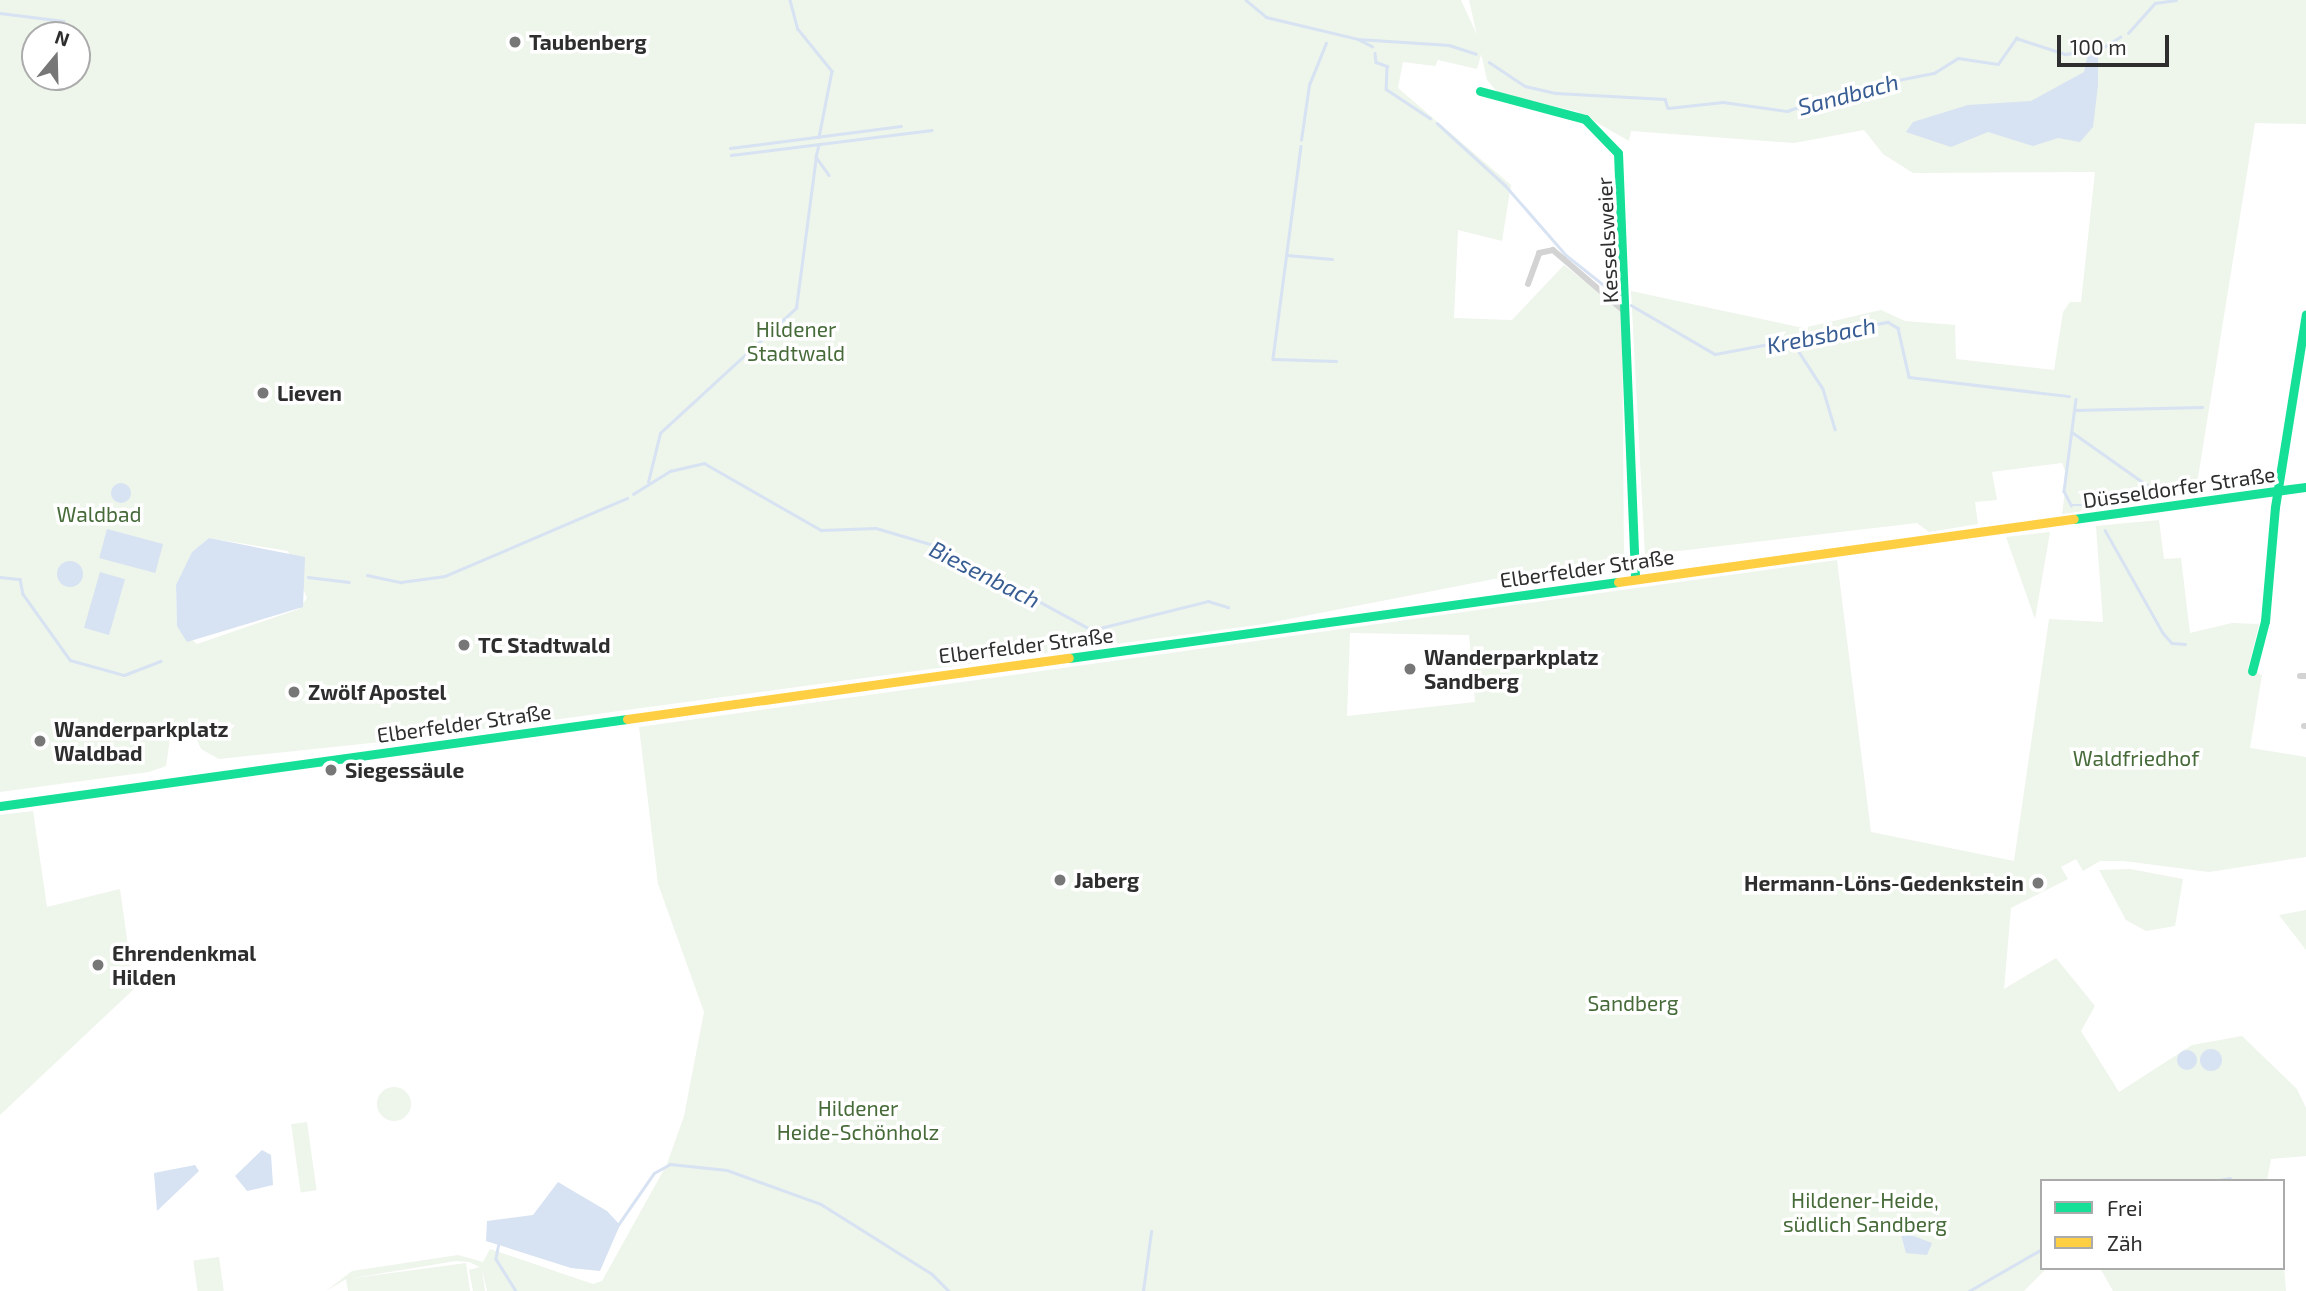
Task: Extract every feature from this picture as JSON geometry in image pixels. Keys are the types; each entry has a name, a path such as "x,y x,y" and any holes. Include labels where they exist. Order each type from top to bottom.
{"main road":[{"name":"Kesselsweier","path":"1480,91 1504,102 1585,119 1610,140 1621,166 1635,579"},
{"path":"2252,671 2265,621 2280,491 2306,314"},
{"name":"Düsseldorfer Straße","path":"2056,521 2306,487"},
{"name":"Elberfelder Straße","path":"0,806 2056,521"}],"street":[{"name":"Kesselsweier","path":"1528,284 1539,253 1553,250 1628,314"}],"green space":[{"name":"Hildener Stadtwald","path":"0,0 1461,0 1483,48 1477,69 1438,60 1435,66 1403,62 1398,88 1511,185 1502,241 1458,230 1454,318 1512,320 1564,265 1622,311 1624,560 1561,566 1264,624 419,738 219,759 201,749 194,733 170,739 166,766 149,772 0,792","holes":["209,538 288,551 307,598 299,609 197,644 177,626 176,586 192,552"]},
{"path":"1469,0 2306,0 2306,124 2255,123 2195,496 2062,514 2067,476 2062,463 1992,472 1997,500 1975,502 1978,524 1929,532 1917,523 1645,555 1631,291 1803,328 1881,310 1905,321 1955,325 1956,359 2054,370 2063,312 2070,302 2081,302 2095,172 1913,173 1883,154 1864,130 1794,143 1631,131 1629,141 1576,111 1499,94 1487,80"},
{"path":"2159,520 2164,559 2181,558 2190,633 2232,623 2259,624 2248,669 2262,675 2250,748 2306,757 2306,857 2209,872 2124,861 2100,861 2083,871 2076,859 2061,867 2068,879 2011,908 2004,989 2056,958 2095,1006 2081,1031 2119,1092 2192,1045 2242,1036 2297,1089 2306,1108 2306,1156 2271,1159 2267,1179 2040,1179 2040,1270 2045,1270 2024,1291 487,1291 482,1269 485,1291 473,1291 469,1270 480,1267 469,1262 456,1261 347,1279 466,1263 470,1291 348,1291 346,1279 326,1291 352,1271 458,1255 483,1262 490,1249 593,1284 602,1281 667,1164 684,1116 704,1012 658,884 639,727 1837,560 1871,832 2014,861 2049,619 2103,622 2096,526","holes":["1350,633 1469,635 1475,702 1347,716"]},
{"path":"2050,532 2035,619 2006,537"},
{"path":"33,811 47,907 120,889 134,989 0,1115 0,815"},
{"path":"2130,869 2183,879 2175,926 2146,931 2126,920 2099,870"},
{"path":"2306,910 2306,950 2279,915"},
{"path":"394,1087 406,1092 411,1104 406,1116 394,1121 382,1116 377,1104 382,1092"},
{"path":"307,1122 317,1190 301,1193 291,1124"},
{"path":"219,1257 224,1291 198,1291 193,1261"},
{"path":"2101,1270 2284,1270 2286,1291 2113,1291"}],"water":[{"path":"2088,54 2098,54 2098,85 2093,127 2080,142 2058,138 2033,146 1988,132 1951,147 1906,132 1913,122 1968,105 2031,101 2084,72"},
{"path":"121,483 128,486 131,493 128,500 121,503 114,500 111,493 114,486"},
{"path":"107,529 163,544 155,573 99,558"},
{"path":"209,538 305,557 303,607 187,642 177,626 176,585 192,552"},
{"path":"70,561 79,565 83,574 79,583 70,587 61,583 57,574 61,565"},
{"path":"100,572 125,579 109,635 84,628"},
{"path":"2211,1049 2219,1052 2222,1060 2219,1068 2211,1071 2203,1068 2200,1060 2203,1052"},
{"path":"2187,1050 2194,1053 2197,1060 2194,1067 2187,1070 2180,1067 2177,1060 2180,1053"},
{"path":"262,1150 271,1155 273,1185 247,1191 235,1176"},
{"path":"195,1165 199,1171 157,1211 154,1173"},
{"path":"558,1182 607,1211 620,1225 600,1271 571,1268 486,1241 487,1221 533,1215"},
{"path":"1900,1231 1932,1243 1927,1255 1906,1253"}],"waterway":[{"path":"790,0 798,29 832,71 819,137"},
{"name":"Sandbach","path":"1246,0 1266,17 1358,39 1449,45 1476,54"},
{"name":"Sandbach","path":"2128,33 2155,3 2176,0"},
{"path":"0,13 63,21"},
{"name":"Sandbach","path":"1489,62 1525,86 1556,93 1665,99 1668,108 1723,102 1787,111 1847,90 1934,73 1958,58 1998,64 2016,38 2065,54 2099,50 2120,37"},
{"name":"Sandbach","path":"1358,39 1372,46"},
{"path":"1301,140 1309,85 1326,43"},
{"name":"Krebsbach","path":"1375,53 1376,62 1387,66 1386,89 1430,118"},
{"name":"Krebsbach","path":"1437,123 1505,185 1566,255 1620,298"},
{"path":"730,148 901,126"},
{"path":"731,155 931,130"},
{"path":"819,145 816,157 829,175"},
{"path":"1301,146 1273,359 1336,361"},
{"path":"648,482 660,433 796,308 816,157"},
{"path":"1287,255 1332,259"},
{"name":"Krebsbach","path":"1631,305 1715,354 1888,322 1898,328 1909,377 2069,396"},
{"path":"1792,341 1823,389 1835,429"},
{"name":"Krebsbach","path":"2076,399 2064,491 2071,505 2098,505"},
{"path":"2075,410 2202,407"},
{"path":"2072,432 2151,488"},
{"name":"Biesenbach","path":"633,494 670,471 704,463 821,530 876,528 937,546 1092,630 1208,601 1228,607"},
{"name":"Biesenbach","path":"367,575 401,582 445,576 627,498"},
{"name":"Krebsbach","path":"2105,530 2163,633 2172,643 2185,644"},
{"name":"Biesenbach","path":"0,577 20,579 23,594 70,660 124,675 160,661"},
{"name":"Biesenbach","path":"308,577 349,582"},
{"path":"618,1225 654,1173 670,1164 727,1170 821,1204 932,1274 949,1291"},
{"path":"2224,1179 2230,1178"},
{"path":"1143,1291 1151,1232"},
{"path":"499,1243 496,1259 516,1291"},
{"path":"1969,1291 2040,1250"}],"traffic: fast":[{"path":"1480,91 1585,119 1618,153 1635,578"},
{"path":"2252,671 2265,621 2275,507 2306,314"},
{"path":"2074,519 2306,487"},
{"path":"1069,658 1618,582"},
{"path":"0,806 627,719"}],"traffic: slow":[{"path":"1618,582 2074,519"},
{"path":"627,719 1069,658"}],"place":[{"name":"Taubenberg","path":"515,42"},
{"name":"Lieven","path":"263,393"},
{"name":"TC Stadtwald","path":"464,645"},
{"name":"Wanderparkplatz Sandberg","path":"1410,669"},
{"name":"Zwölf Apostel","path":"294,692"},
{"name":"Wanderparkplatz Waldbad","path":"40,741"},
{"name":"Siegessäule","path":"331,770"},
{"name":"Jaberg","path":"1060,880"},
{"name":"Hermann-Löns-Gedenkstein","path":"2038,883"},
{"name":"Ehrendenkmal Hilden","path":"98,965"}],"park label":[{"name":"Waldbad","path":"99,514"},
{"name":"Waldfriedhof","path":"2136,758"},
{"name":"Sandberg","path":"1633,1003"},
{"name":"Hildener Heide-Schönholz","path":"858,1120"},
{"name":"Hildener-Heide, südlich Sandberg","path":"1865,1212"}]}
